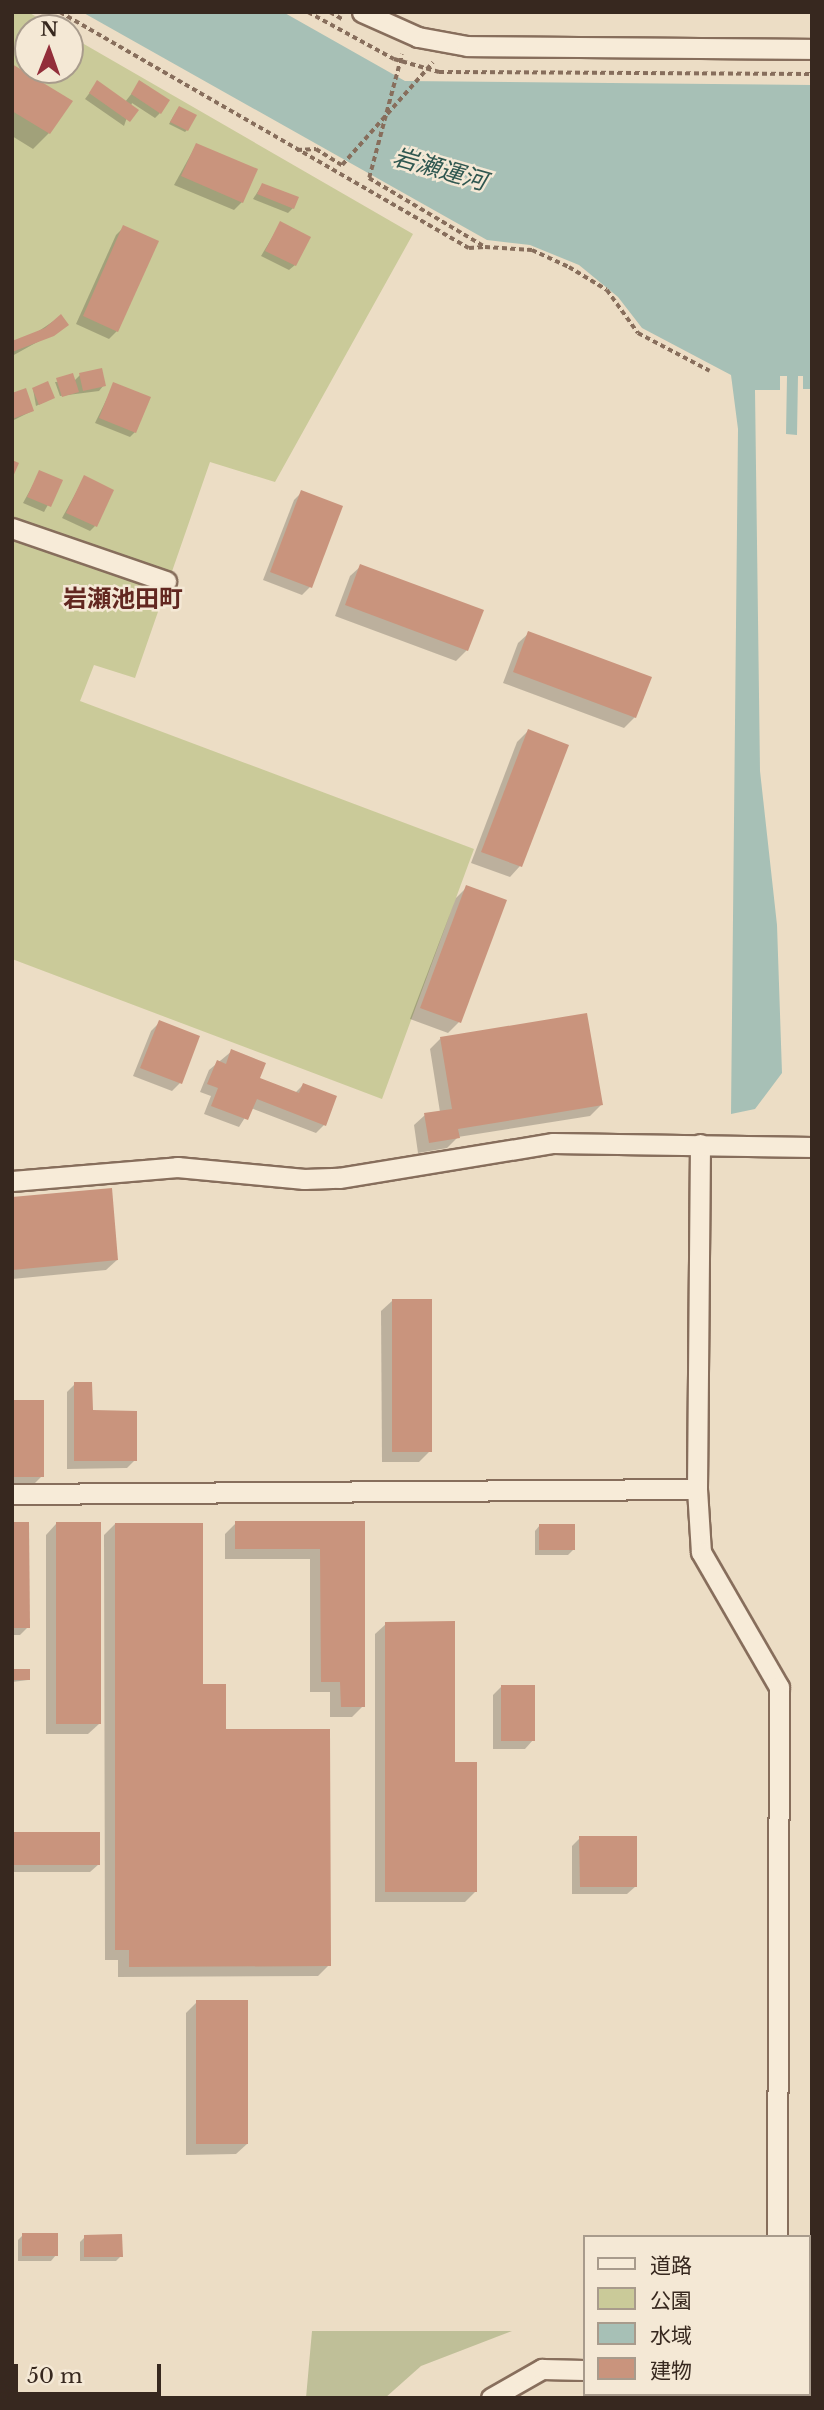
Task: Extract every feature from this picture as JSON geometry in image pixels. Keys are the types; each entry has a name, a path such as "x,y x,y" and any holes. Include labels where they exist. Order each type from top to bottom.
{"street":[{"path":"362,12 418,37 467,46 812,49"},
{"path":"12,528 166,581"},
{"path":"12,1181 177,1167 304,1179 360,1176 553,1143 812,1147"},
{"path":"700,1144 697,1489 701,1552 779,1687 777,2235"},
{"path":"12,1494 697,1489"},
{"path":"491,2398 542,2369 582,2370"}],"path":[{"path":"60,12 469,248 533,250 569,267 607,290 638,332 710,371"},
{"path":"402,54 369,178 485,247"},
{"path":"296,150 316,149 342,165 433,62"}],"green space":[{"path":"12,12 28,12 32,14 14,14 14,84 84,84 84,44 413,234 275,482 210,462 135,678 94,665 80,701 474,849 382,1099 12,959"},
{"path":"312,2331 512,2331 421,2366 385,2398 306,2398"}],"water":[{"name":"岩瀬運河","path":"82,12 283,12 405,81 812,85 812,389 803,389 803,376 798,376 797,435 786,434 787,376 780,376 780,390 755,390 760,771 777,925 782,1073 755,1109 731,1114 738,429 731,375 642,328 618,297 579,265 530,245 487,240"}],"building":[{"path":"12,64 14,84 45,84 73,101 50,134 12,111"},
{"path":"97,80 139,110 130,122 89,93"},
{"path":"139,80 170,100 161,114 131,94"},
{"path":"179,106 197,115 188,131 170,122"},
{"path":"196,143 258,169 243,203 181,176"},
{"path":"262,183 299,197 294,209 257,194"},
{"path":"280,221 311,237 296,266 265,251"},
{"path":"123,225 159,241 118,332 83,316"},
{"path":"61,314 69,325 54,336 12,352 12,341 45,328"},
{"path":"102,368 106,386 83,391 79,373"},
{"path":"73,373 79,392 62,397 56,378"},
{"path":"48,381 55,398 39,405 32,388"},
{"path":"113,382 151,397 136,433 99,418"},
{"path":"26,388 34,411 12,419 12,393"},
{"path":"12,460 19,463 12,479"},
{"path":"39,470 63,480 51,507 27,497"},
{"path":"84,475 114,490 97,527 66,513"},
{"path":"301,490 343,506 312,588 270,572"},
{"path":"360,564 484,610 468,651 345,605"},
{"path":"528,631 652,677 636,718 513,672"},
{"path":"528,729 569,745 522,867 481,852"},
{"path":"466,885 507,900 461,1023 420,1008"},
{"path":"587,1013 603,1105 458,1129 460,1138 429,1143 424,1113 452,1109 440,1037"},
{"path":"159,1020 200,1036 182,1084 140,1068"},
{"path":"231,1049 266,1063 260,1078 299,1093 303,1083 337,1096 326,1126 257,1099 248,1120 211,1106 218,1088 207,1084 217,1060 226,1064"},
{"path":"112,1188 118,1260 12,1270 12,1197"},
{"path":"392,1299 432,1299 432,1452 392,1452"},
{"path":"74,1382 92,1382 93,1410 137,1411 137,1461 74,1461"},
{"path":"12,1400 44,1400 44,1477 12,1477"},
{"path":"235,1521 365,1521 365,1707 341,1707 340,1682 321,1682 320,1549 235,1549"},
{"path":"12,1522 29,1522 30,1628 12,1628"},
{"path":"56,1522 101,1522 101,1724 56,1724"},
{"path":"115,1523 203,1523 203,1684 226,1684 226,1729 330,1729 331,1966 129,1967 129,1950 115,1950"},
{"path":"539,1524 575,1524 575,1550 539,1550"},
{"path":"455,1621 455,1762 477,1762 477,1892 385,1892 385,1622"},
{"path":"12,1669 30,1669 30,1680 12,1680"},
{"path":"501,1685 535,1685 535,1741 501,1741"},
{"path":"12,1832 100,1832 100,1865 12,1865"},
{"path":"579,1836 637,1836 637,1887 580,1887"},
{"path":"196,2000 248,2000 248,2144 196,2144"},
{"path":"22,2233 58,2233 58,2256 22,2256"},
{"path":"122,2234 123,2257 84,2257 84,2235"}],"district":[{"name":"岩瀬池田町","path":"123,599"}]}
